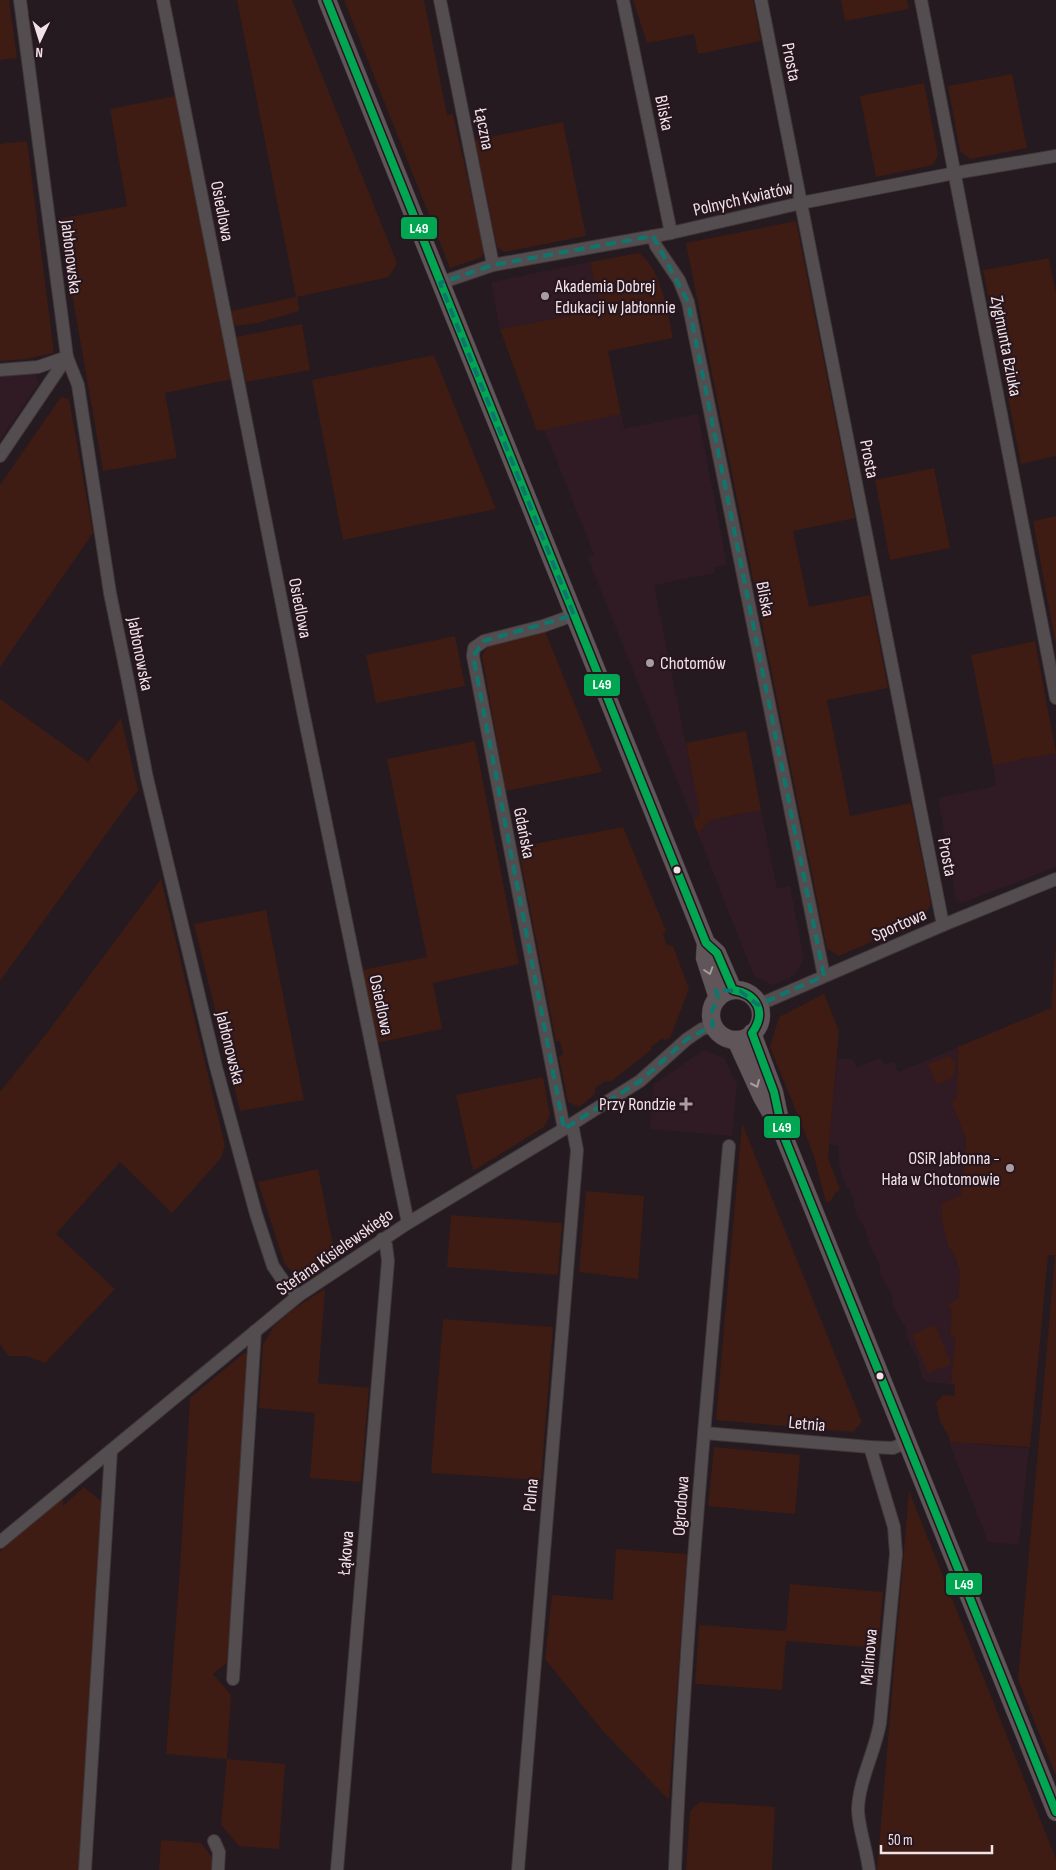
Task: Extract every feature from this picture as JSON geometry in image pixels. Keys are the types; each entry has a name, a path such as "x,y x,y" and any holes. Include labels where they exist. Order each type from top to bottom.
{"street":[{"name":"Jabłonowska","path":"20,0 66,357 78,385 110,593 147,778 216,1067 256,1214 273,1266 284,1282 298,1296"},
{"name":"Osiedlowa","path":"163,0 302,711 408,1223"},
{"path":"327,0 706,943 705,958 726,994"},
{"name":"Łączna","path":"440,0 493,265"},
{"name":"Bliska","path":"623,0 670,233"},
{"name":"Prosta","path":"761,0 943,925"},
{"name":"Zygmunta Bziuka","path":"921,0 1056,698"},
{"name":"Polnych Kwiatów","path":"440,283 493,265 670,233 801,203 955,173 1056,156"},
{"name":"Bliska","path":"653,236 656,246 679,280 688,302 824,976"},
{"path":"0,370 38,366 66,357"},
{"path":"0,456 66,357"},
{"name":"Gdańska","path":"568,1127 472,656 474,648 484,641 543,626 574,615"},
{"name":"Sportowa","path":"758,1005 943,925 1056,879"},
{"path":"747,993 758,1005 759,1024 744,1037 723,1036 714,1026 711,1013 712,1006 726,994 747,993"},
{"name":"Stefana Kisielewskiego","path":"0,1542 298,1296 408,1223 568,1127 640,1080 687,1039 702,1029 714,1026"},
{"path":"744,1037 762,1097 783,1134 1056,1812"},
{"name":"Polna","path":"518,1870 577,1150 568,1127"},
{"name":"Ogrodowa","path":"675,1870 680,1770 704,1433 729,1146"},
{"name":"Łąkowa","path":"337,1870 388,1261 386,1245 382,1240"},
{"path":"233,1679 255,1331"},
{"name":"Letnia","path":"704,1433 870,1447 893,1448 907,1442"},
{"name":"Malinowa","path":"869,1870 858,1811 860,1794 877,1741 880,1723 896,1554 894,1527 870,1447"},
{"path":"85,1870 111,1451"},
{"path":"214,1841 219,1852 218,1870"}],"highlighted area":[{"path":"653,236 688,302 824,976 758,1005 740,991 716,990 718,998 711,1013 713,1026 687,1039 640,1081 564,1129 473,656 484,641 574,615 440,283 450,278 493,265"}],"shaded area":[{"path":"0,0 9,0 17,58 0,60"},
{"path":"237,0 292,0 397,263 389,277 297,297 299,311 258,323 234,326 231,311 296,297"},
{"path":"344,0 424,0 447,115 453,114 484,250 482,257 450,268"},
{"path":"633,0 753,0 761,41 698,54 694,34 647,43"},
{"path":"841,0 907,0 909,9 845,21"},
{"path":"1012,74 1027,148 970,159 960,151 948,86"},
{"path":"924,83 938,155 933,165 876,177 860,96"},
{"path":"175,96 232,379 165,393 177,458 103,471 59,219 127,206 110,109"},
{"path":"563,122 586,236 504,252 497,247 475,140"},
{"path":"27,141 54,353 26,359 0,361 0,144"},
{"path":"796,221 855,518 793,531 809,607 870,595 888,688 827,700 850,816 911,803 931,904 922,920 839,956 827,949 686,243"},
{"path":"639,253 647,260 658,280 666,304 673,338 608,351 621,414 537,431 500,329 600,310 590,262"},
{"path":"1049,258 1056,294 1056,456 1021,464 983,270"},
{"name":"Akademia Dobrej Edukacji w Jabłonnie","path":"590,262 600,310 500,329 491,282"},
{"path":"302,324 310,370 246,382 236,337"},
{"path":"434,355 496,509 343,540 312,380"},
{"path":"35,374 39,383 0,440 0,377"},
{"path":"61,397 69,399 93,533 0,667 0,485"},
{"name":"Chotomów","path":"621,414 624,429 698,414 727,565 714,567 715,573 654,585 700,815 693,820 587,556 594,554 544,429"},
{"path":"934,468 950,548 890,560 875,480"},
{"path":"1056,516 1056,646 1033,521"},
{"path":"545,631 602,772 506,791 482,656 488,646"},
{"path":"455,636 465,686 376,703 366,655"},
{"path":"1035,641 1056,753 993,765 971,655"},
{"path":"0,699 88,762 121,718 138,790 0,981"},
{"path":"746,731 761,810 710,820 698,834 693,820 700,815 686,743"},
{"path":"475,741 519,964 433,983 442,1029 376,1043 362,970 427,957 387,759"},
{"path":"1056,753 1056,867 962,903 956,899 938,798 996,786 993,765"},
{"path":"761,810 777,889 790,886 804,959 795,975 773,985 754,976 698,834 710,820"},
{"path":"623,827 666,931 663,934 667,945 673,946 689,989 670,1038 662,1039 610,1082 606,1081 595,1088 595,1094 579,1107 568,1102 559,1057 563,1054 560,1041 556,1041 518,847"},
{"path":"161,879 225,1146 221,1158 172,1213 120,1162 56,1234 115,1289 45,1363 27,1356 9,1356 0,1344 0,1092 50,1029"},
{"path":"266,910 304,1100 240,1111 194,924"},
{"name":"OSiR Jabłonna - Hała w Chotomowie","path":"1056,944 1056,1776 1018,1680 1055,1255 1048,1255 1030,1447 950,1442 940,1421 936,1403 943,1395 954,1396 955,1385 951,1384 955,1337 950,1336 952,1312 948,1304 958,1299 960,1273 956,1259 948,1246 942,1222 941,1204 961,1195 966,1139 951,1102 957,1099 958,1047 1051,1008"},
{"path":"824,994 839,1031 828,1158 840,1189 835,1193 831,1201 826,1202 813,1153 770,1047 779,1017"},
{"path":"958,1047 957,1099 951,1102 966,1139 961,1196 941,1204 942,1222 948,1246 956,1259 960,1273 958,1300 948,1304 952,1312 950,1336 955,1336 951,1384 926,1382 922,1377 918,1359 909,1343 905,1326 894,1309 891,1293 882,1278 878,1261 870,1246 865,1229 856,1213 852,1195 843,1180 839,1163 839,1146 829,1144 837,1059 853,1059 857,1067 881,1058 884,1065 894,1062 898,1072"},
{"path":"704,1050 724,1058 737,1085 732,1136 650,1129 653,1085"},
{"path":"948,1056 955,1061 954,1077 937,1085 928,1064"},
{"path":"543,1077 550,1115 544,1127 473,1171 456,1095"},
{"path":"742,1123 862,1422 853,1432 716,1420"},
{"path":"318,1169 335,1255 311,1271 298,1273 285,1265 258,1182"},
{"path":"586,1191 644,1196 638,1279 579,1272"},
{"path":"451,1215 562,1223 558,1275 447,1267"},
{"path":"325,1289 318,1383 369,1388 361,1482 310,1478 315,1413 259,1408 263,1345 274,1326 295,1308"},
{"path":"443,1319 553,1327 541,1480 431,1473"},
{"path":"935,1325 951,1364 928,1373 912,1335"},
{"path":"244,1353 250,1355 227,1663 213,1674 231,1695 227,1759 166,1754 180,1569 190,1398"},
{"path":"949,1442 1029,1448 1019,1545 988,1542"},
{"path":"714,1447 800,1455 795,1514 708,1506"},
{"path":"84,1487 102,1502 79,1870 0,1870 0,1551 63,1497 63,1506"},
{"path":"909,1491 1056,1859 1056,1870 877,1870"},
{"path":"616,1549 687,1554 669,1800 602,1730 545,1659 552,1595 613,1600"},
{"path":"790,1584 883,1592 878,1648 786,1641 782,1690 695,1684 699,1625 786,1631"},
{"path":"227,1759 285,1764 279,1849 239,1846 221,1825"},
{"path":"700,1802 775,1807 772,1870 686,1870 690,1811"},
{"path":"161,1840 201,1843 212,1857 211,1870 159,1870"}],"transit line":[{"name":"L49","path":"327,0 706,943 717,953 733,990 748,995 757,1005 759,1018 752,1033 774,1092 783,1134 1056,1812"}],"place":[{"name":"Akademia Dobrej Edukacji w Jabłonnie","path":"545,296"},
{"name":"Chotomów","path":"650,663"},
{"name":"Przy Rondzie","path":"686,1104"},
{"name":"OSiR Jabłonna - Hała w Chotomowie","path":"1010,1168"}]}
